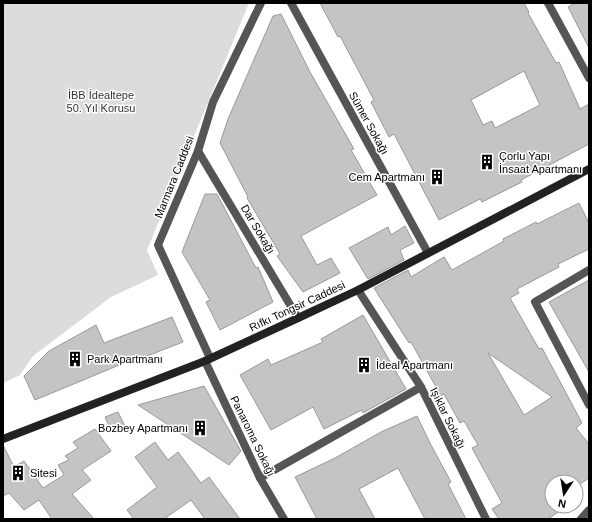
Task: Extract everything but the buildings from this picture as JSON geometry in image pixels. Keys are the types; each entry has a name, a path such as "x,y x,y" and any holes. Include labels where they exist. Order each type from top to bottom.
{"street":[{"name":"Marmara Caddesi","path":"208,359 158,245 198,151 213,102 261,3"},
{"name":"Sümer Sokağı","path":"291,3 428,253"},
{"path":"548,3 589,78"},
{"name":"Dar Sokağı","path":"198,151 298,318"},
{"name":"Rıfkı Tongsir Caddesi","path":"3,439 208,359 298,318 358,290 589,169"},
{"path":"589,270 535,302 589,405"},
{"name":"Işıklar Sokağı","path":"358,290 421,387 486,519"},
{"name":"Panaroma Sokağı","path":"208,359 260,478 284,519"},
{"path":"260,478 421,387"},
{"path":"581,519 589,510"}],"green space":[{"name":"İBB İdealtepe 50. Yıl Korusu","path":"3,3 249,3 147,250 158,275 111,297 33,356 20,375 3,383"}],"place":[{"name":"Çorlu Yapı İnsaat Apartmanı","path":"487,162"},
{"name":"Cem Apartmanı","path":"437,177"},
{"name":"Park Apartmanı","path":"75,359"},
{"name":"İdeal Apartmanı","path":"364,365"},
{"name":"Bozbey Apartmanı","path":"200,428"},
{"name":"Sitesi","path":"18,473"}]}
